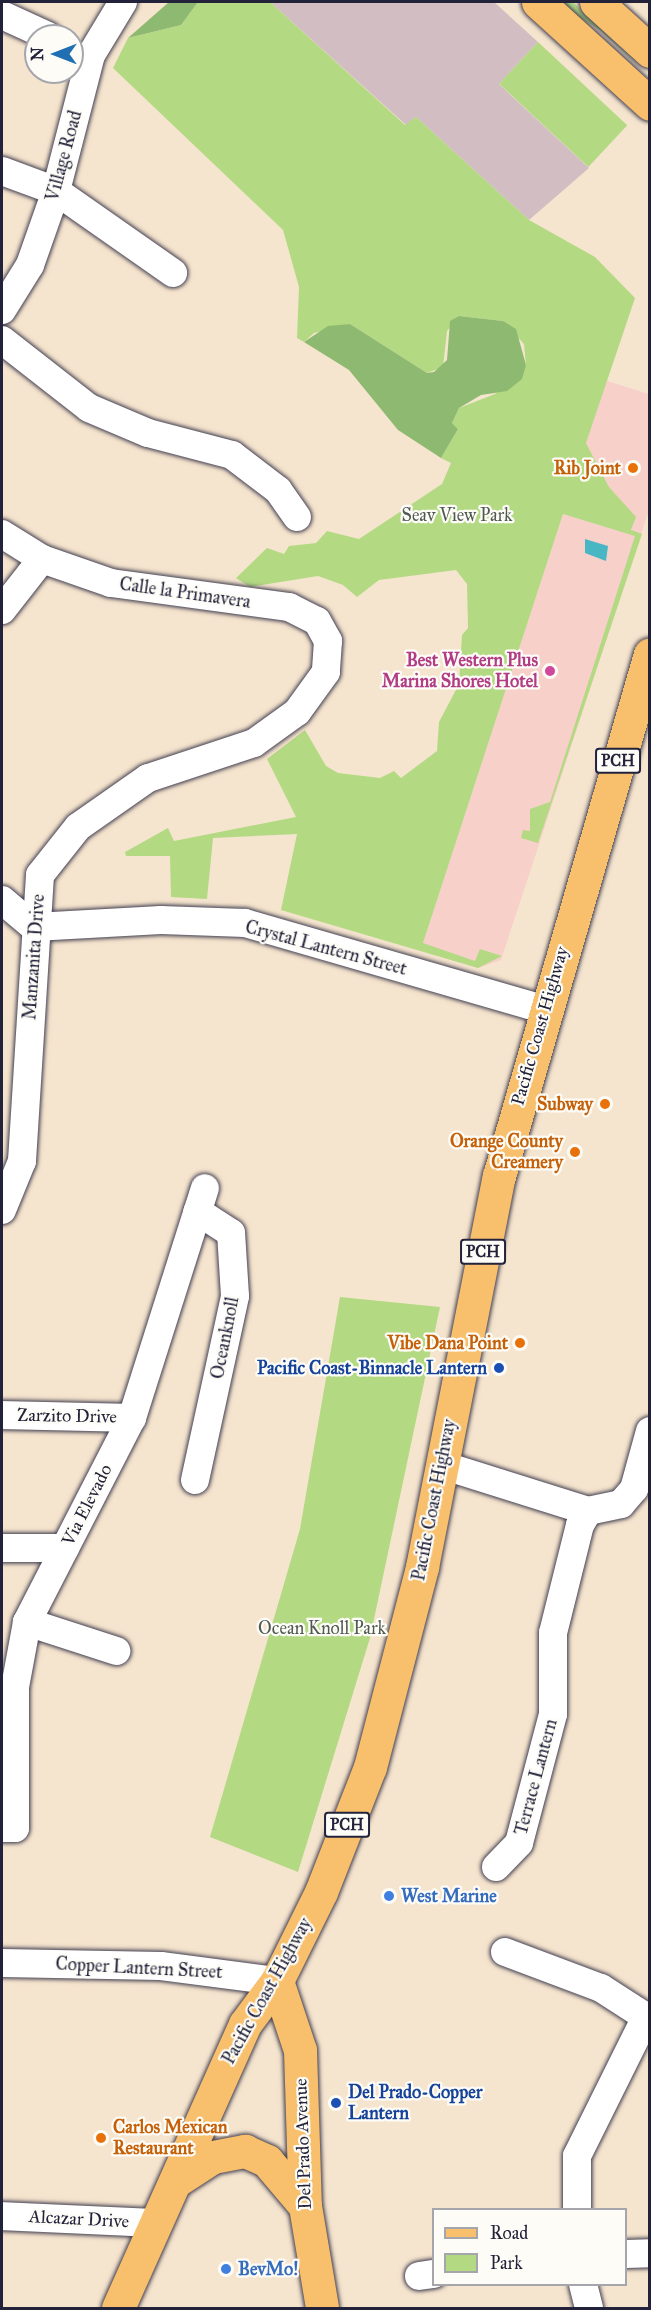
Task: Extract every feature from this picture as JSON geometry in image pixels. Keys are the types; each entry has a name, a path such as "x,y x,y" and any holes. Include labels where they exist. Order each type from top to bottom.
{"main road":[{"path":"538,2 650,104"},
{"path":"596,2 650,51"},
{"name":"Pacific Coast Highway","path":"118,2308 158,2223 245,2024 277,1982 321,1892 370,1767 401,1663 499,1176 650,654"},
{"name":"Del Prado Avenue","path":"277,1982 300,2050 305,2206 322,2308"},
{"path":"176,2181 213,2157 244,2151 267,2161 305,2206"}],"street":[{"name":"Village Road","path":"84,48 123,2"},
{"path":"2,15 24,25"},
{"name":"Village Road","path":"2,310 30,265 56,191 75,84"},
{"path":"2,171 56,191 173,273"},
{"path":"2,340 89,408 148,433 232,455 278,490 297,517"},
{"name":"Calle la Primavera","path":"2,534 42,559 111,583 289,607 317,621 328,641"},
{"path":"2,610 42,559"},
{"name":"Manzanita Drive","path":"2,1210 22,1161 34,927 40,874 78,827 148,778 254,743 297,711 326,672 328,641"},
{"path":"2,900 34,927"},
{"name":"Crystal Lantern Street","path":"34,927 161,920 244,923 546,1010"},
{"name":"Via Elevado","path":"8,1828 8,1687 27,1622 132,1418 201,1200"},
{"name":"Oceanknoll","path":"195,1480 235,1296 231,1233 201,1200"},
{"name":"Zarzito Drive","path":"2,1415 132,1418"},
{"path":"442,1465 588,1511 621,1504 634,1489 650,1431"},
{"name":"Terrace Lantern","path":"496,1867 519,1842 554,1714 554,1633 563,1583 588,1511"},
{"path":"2,1548 65,1548"},
{"path":"27,1622 116,1651"},
{"path":"505,1952 601,1988 646,2017 577,2156 577,2208"},
{"name":"Copper Lantern Street","path":"2,1963 107,1962 277,1982"},
{"name":"Alcazar Drive","path":"2,2216 158,2223"},
{"path":"627,2254 650,2253"},
{"path":"584,2286 589,2308"}],"shaded area":[{"path":"270,2 494,2 538,42 499,84 589,168 529,220 416,117 406,125"},
{"path":"604,380 649,394 649,510 501,960 478,968 421,949 563,514 630,534 635,517 609,487 586,443"}],"green space":[{"path":"169,2 198,2 181,25 128,38"},
{"name":"Seav View Park","path":"198,2 270,2 405,125 416,117 529,220 595,257 635,298 586,443 609,487 636,517 631,530 642,534 538,843 521,838 523,830 530,831 530,809 550,802 635,536 563,514 423,943 475,961 480,949 502,956 478,968 281,910 297,834 213,838 207,899 171,897 170,856 126,856 125,852 168,828 174,841 296,817 267,759 305,730 326,766 338,773 380,778 394,771 401,778 437,751 439,722 459,684 462,635 468,628 467,584 456,570 379,580 357,597 343,585 318,576 250,587 236,578 267,548 284,554 289,546 316,543 327,531 359,539 442,484 451,463 441,458 458,429 452,423 459,408 495,394 526,365 524,344 503,321 459,316 447,331 443,367 427,373 350,324 314,333 304,342 297,338 299,287 283,230 113,68 128,38 181,25"},
{"path":"553,2 573,2 649,76 600,30"},
{"path":"538,42 627,125 588,167 499,84"},
{"path":"459,316 503,321 516,329 526,365 522,379 507,391 481,395 459,408 452,423 458,429 441,458 398,430 349,370 304,342 328,326 350,324 427,373 434,372 447,360 450,321"},
{"name":"Ocean Knoll Park","path":"340,1297 440,1307 370,1638 298,1872 210,1837 300,1529"}],"water":[{"path":"585,539 608,546 606,561 585,553"}],"place":[{"name":"Rib Joint","path":"633,468"},
{"name":"Best Western Plus Marina Shores Hotel","path":"550,671"},
{"name":"Subway","path":"605,1104"},
{"name":"Orange County Creamery","path":"575,1152"},
{"name":"Vibe Dana Point","path":"520,1343"},
{"name":"Pacific Coast-Binnacle Lantern","path":"499,1368"},
{"name":"West Marine","path":"389,1896"},
{"name":"Del Prado-Copper Lantern","path":"336,2103"},
{"name":"Carlos Mexican Restaurant","path":"101,2138"},
{"name":"BevMo!","path":"226,2269"}]}
